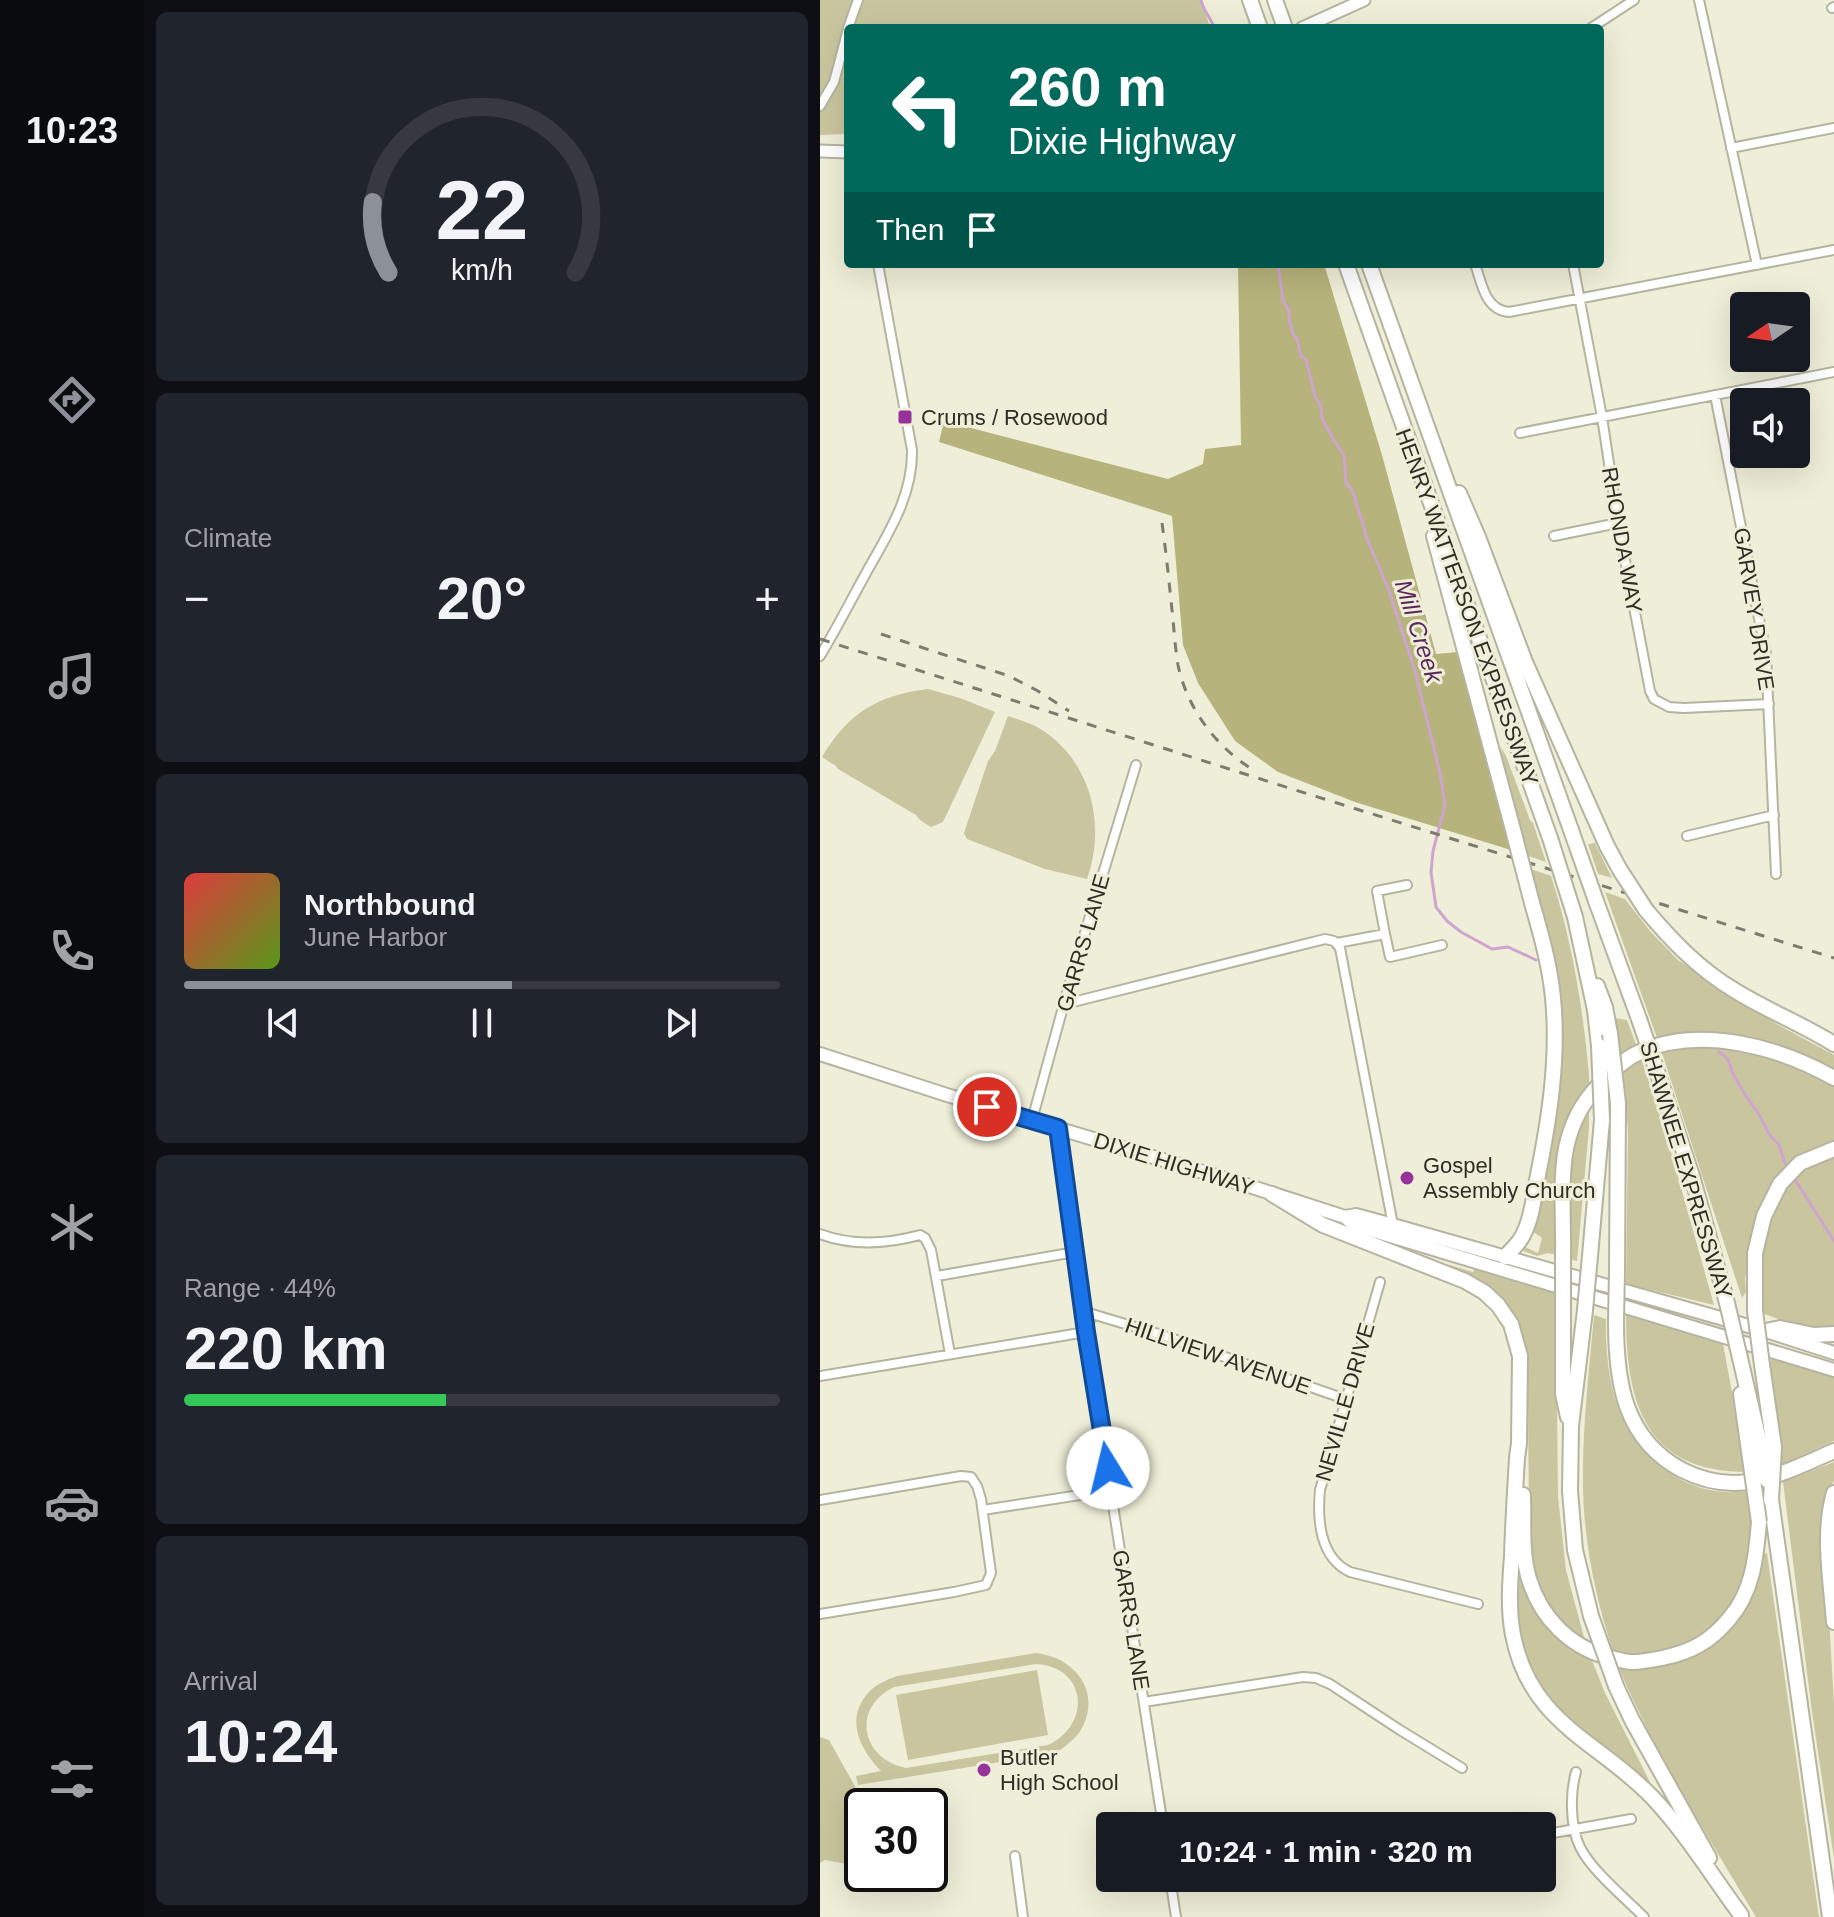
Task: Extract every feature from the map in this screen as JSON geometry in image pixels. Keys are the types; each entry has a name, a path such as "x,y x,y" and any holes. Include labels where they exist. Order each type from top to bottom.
{"highway":[{"path":"1250,0 1259,24"},
{"path":"1275,0 1284,24"},
{"name":"HENRY WATTERSON EXPRESSWAY","path":"1347,268 1550,838 1584,952"},
{"name":"HENRY WATTERSON EXPRESSWAY","path":"1370,268 1437,450"},
{"path":"1437,450 1466,506 1525,662 1607,846 1646,910 1669,937 1733,990 1834,1044"},
{"name":"SHAWNEE EXPRESSWAY","path":"1437,450 1660,1080 1692,1176 1727,1303 1771,1500 1766,1522 1830,1917"},
{"path":"1425,489 1436,548 1546,955 1553,997 1554,1066 1546,1132 1527,1224 1521,1239 1505,1257"},
{"path":"1584,952 1605,1007 1618,1103 1616,1322 1621,1387 1631,1417 1648,1444 1673,1464 1686,1472 1716,1481 1748,1482 1834,1451"},
{"path":"1584,952 1599,1046 1602,1120 1571,1426 1571,1518 1576,1555 1591,1616 1616,1686 1648,1751 1741,1916"},
{"path":"1571,1426 1563,1394 1564,1166 1567,1141 1589,1094 1622,1062 1639,1052 1684,1041 1744,1045 1782,1055 1834,1078"},
{"path":"1519,1443 1523,1458 1525,1553 1529,1579 1556,1627 1572,1641 1594,1653 1629,1662 1684,1653 1704,1643 1730,1619 1744,1597 1766,1522 1762,1365 1755,1311 1755,1253 1764,1216 1780,1184 1800,1163 1834,1149"},
{"path":"1272,1194 1323,1225 1475,1286 1492,1299 1511,1324 1518,1345 1520,1371 1510,1608 1513,1635 1523,1668 1533,1687 1560,1722 1630,1777 1670,1817 1741,1916"},
{"path":"1766,1331 1780,1328 1814,1335 1834,1334"},
{"path":"1834,1493 1828,1526 1834,1622"}],"main road":[{"path":"1311,24 1364,0"},
{"path":"820,151 844,152"},
{"name":"DIXIE HIGHWAY","path":"820,1054 1199,1170 1345,1217 1354,1225 1834,1370"},
{"name":"DIXIE HIGHWAY","path":"1345,1217 1356,1215 1393,1225 1834,1353"}],"street":[{"path":"849,24 858,0"},
{"path":"1597,24 1634,0"},
{"path":"1699,0 1757,265"},
{"path":"820,106 834,82 844,43"},
{"path":"1731,148 1834,128"},
{"path":"1477,268 1489,301 1495,308 1509,312 1834,250"},
{"path":"820,656 896,519 911,476 912,450 879,268"},
{"name":"RHONDA WAY","path":"1574,268 1648,688 1654,699 1669,707 1769,704"},
{"path":"1520,433 1834,372"},
{"name":"GARVEY DRIVE","path":"1715,395 1766,654 1776,874"},
{"path":"1554,536 1618,523"},
{"name":"GARRS LANE","path":"1032,1120 1136,765"},
{"path":"1687,836 1774,815"},
{"path":"1407,885 1377,891 1390,957 1442,945"},
{"path":"1065,1004 1325,939 1336,942 1385,934"},
{"path":"1336,942 1393,1225"},
{"name":"GARRS LANE","path":"1058,1128 1086,1332 1161,1812"},
{"path":"820,1234 856,1243 920,1235 925,1238 937,1276 950,1354"},
{"path":"937,1276 1075,1252"},
{"name":"NEVILLE DRIVE","path":"1380,1282 1319,1492 1319,1518 1329,1555 1342,1568 1356,1574 1478,1604"},
{"name":"HILLVIEW AVENUE","path":"820,1376 1086,1332 1092,1314 1345,1399"},
{"path":"820,1500 961,1476 971,1477 981,1499 991,1573 986,1585 820,1614"},
{"path":"983,1510 1112,1490"},
{"path":"1144,1702 1303,1677 1316,1678 1462,1768"},
{"path":"1576,1772 1572,1795 1579,1845 1644,1917"},
{"path":"1556,1833 1631,1819"},
{"path":"1015,1856 1023,1917"},
{"path":"1172,1892 1176,1917"}],"shaded area":[{"path":"820,0 1202,0 1209,24 844,24 844,134 820,135"},
{"path":"1238,268 1325,268 1382,455 1436,654 1458,652 1511,850 1355,802 1278,772 1235,741 1198,683 1183,645 1172,516 939,442 944,421 1168,479 1203,464 1205,449 1241,445"},
{"path":"928,689 995,712 943,822 931,827 822,757 842,729 866,709 894,696"},
{"path":"1008,716 1038,728 1059,743 1083,777 1094,817 1095,838 1087,879 1045,869 967,839 964,833 988,761"},
{"path":"1501,747 1533,823 1546,862 1525,855"},
{"path":"1595,843 1612,878 1598,874 1588,844"},
{"path":"1528,868 1551,876 1576,974 1589,1075 1589,1088 1579,1098 1564,1131 1557,1255 1548,1253 1537,1256 1521,1250 1523,1246 1538,1253 1542,1238 1532,1231 1559,1069"},
{"path":"1605,892 1625,899 1678,960 1775,1023 1834,1055 1834,1071 1719,1035 1680,1034 1657,1038"},
{"path":"1615,1018 1627,1020 1637,1047 1621,1055"},
{"path":"1697,1045 1767,1058 1834,1084 1834,1141 1811,1149 1793,1160 1778,1174 1767,1191 1753,1229 1745,1277 1746,1292 1742,1298 1661,1050"},
{"path":"1641,1058 1666,1134 1714,1305 1626,1284 1628,1132 1623,1068"},
{"path":"1589,1104 1577,1261 1569,1259 1571,1151"},
{"path":"1834,1155 1834,1328 1798,1324 1762,1313 1761,1254 1767,1220 1789,1181 1798,1172"},
{"path":"1450,1265 1473,1272 1475,1267 1556,1294 1558,1497 1566,1570 1585,1641 1565,1626 1548,1606 1533,1572 1529,1526 1528,1406 1521,1346 1502,1306 1446,1267"},
{"path":"1626,1314 1723,1344 1747,1472 1712,1469 1685,1460 1663,1445 1648,1426 1637,1403 1630,1376"},
{"path":"1594,1315 1606,1319 1608,1363 1617,1404 1636,1442 1650,1458 1674,1476 1695,1486 1717,1491 1750,1491 1751,1553 1739,1591 1704,1633 1691,1642 1662,1652 1613,1652 1592,1571 1584,1509 1583,1466"},
{"path":"1771,1357 1834,1375 1834,1441 1782,1464 1770,1368"},
{"path":"1834,1462 1834,1480 1824,1529 1834,1704 1834,1859 1783,1482"},
{"path":"1762,1553 1767,1553 1819,1917 1756,1917 1665,1762 1618,1666 1662,1666 1681,1661 1712,1644"},
{"path":"1519,1571 1528,1595 1591,1658 1650,1782 1579,1734 1547,1699 1529,1665 1519,1630"},
{"path":"1036,1653 1061,1661 1080,1677 1086,1687 1088,1712 1078,1734 1056,1753 858,1785 856,1776 881,1771 861,1744 857,1712 872,1689 897,1676","holes":["1036,1664 1053,1667 1066,1675 1074,1685 1078,1698 1072,1724 1062,1736 1048,1745 906,1768 891,1763 871,1744 867,1732 871,1707 894,1687"]},
{"path":"1037,1670 1048,1735 908,1760 896,1695"},
{"path":"820,1737 829,1740 856,1788 844,1788 844,1863 825,1860 820,1863"}],"waterway":[{"name":"Mill Creek","path":"1201,0 1212,24"},
{"name":"Mill Creek","path":"1278,268 1293,334 1301,356 1306,360 1322,418 1344,455 1346,483 1352,490 1365,534 1388,588 1415,671 1445,805 1431,872 1436,907 1461,932 1492,949 1508,947 1536,960"},
{"name":"Mill Creek","path":"1719,1052 1728,1059 1744,1093 1779,1145 1786,1166"},
{"name":"Mill Creek","path":"1794,1178 1834,1241"}],"railway":[{"path":"1162,523 1182,681 1206,727 1229,752 1257,772"},
{"path":"881,634 1009,676 1069,711"},
{"path":"820,639 1834,958"}],"place":[{"name":"Crums / Rosewood","path":"905,417"},
{"name":"Gospel Assembly Church","path":"1407,1178"},
{"name":"Butler High School","path":"984,1770"}],"route":[{"path":"987,1107 1058,1128 1108,1468"}]}
